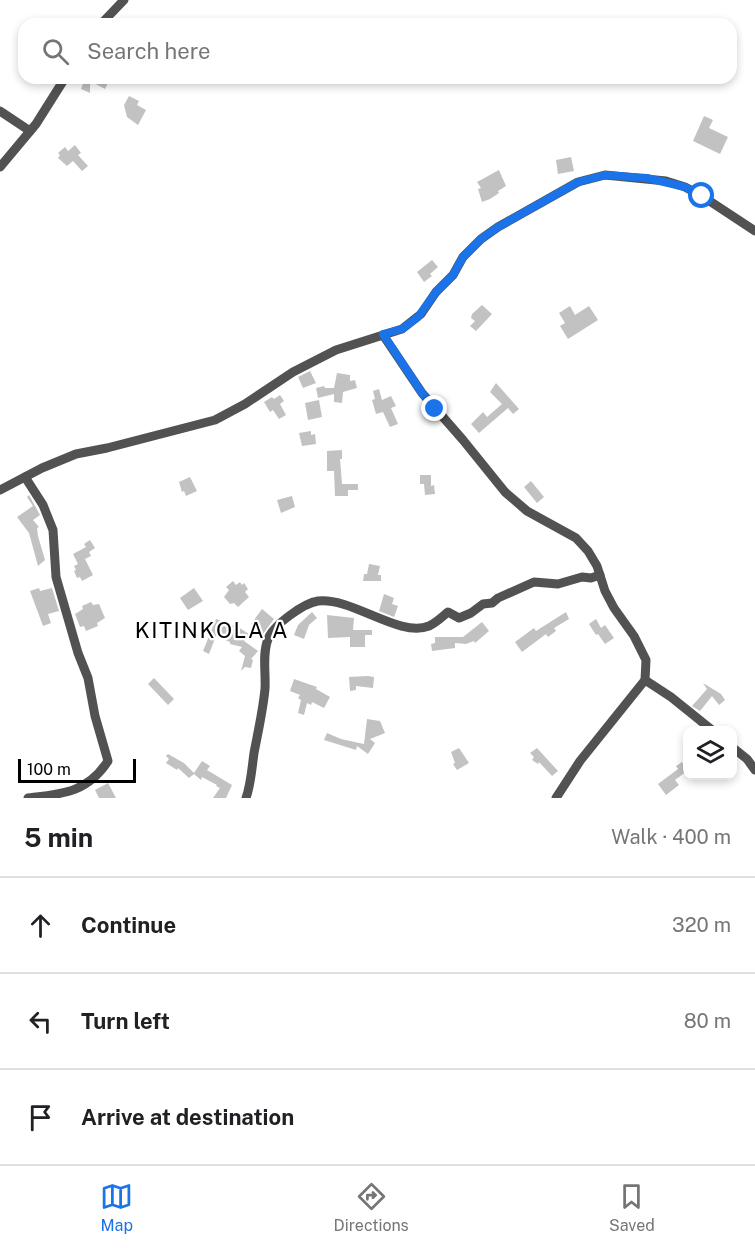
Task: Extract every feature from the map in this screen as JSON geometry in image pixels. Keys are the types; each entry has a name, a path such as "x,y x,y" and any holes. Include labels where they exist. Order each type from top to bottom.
{"street":[{"path":"107,18 124,0"},
{"path":"0,167 44,113 61,84"},
{"path":"0,111 30,131"},
{"path":"0,489 76,454 215,420 245,404 293,372 336,351 402,329 418,317 436,292 453,275 463,257 481,239 518,215 588,178 605,175 628,176 666,181 685,187 755,231"},
{"path":"383,334 422,393 505,492 527,511 576,538 588,551 614,608 634,636 646,660 645,680 580,761 556,798"},
{"path":"25,477 43,505 53,530 56,577 88,678 95,716 108,762 94,778 71,792 28,798"},
{"path":"246,798 265,689 265,655 268,637 280,623 293,614 316,601 325,601 358,608 389,622 417,628 432,624 448,612 459,618 483,604 492,603 498,597 534,582 558,584 582,577 591,578 600,575"},
{"path":"645,680 671,697 707,726"},
{"path":"737,751 755,770"}],"building":[{"path":"83,84 90,84 90,93 81,89"},
{"path":"96,84 108,84 105,89"},
{"path":"129,96 139,101 137,105 146,110 138,125 127,117 124,105"},
{"path":"704,116 713,120 709,128 728,137 720,154 693,141"},
{"path":"75,145 81,153 78,155 88,166 82,171 73,161 67,166 58,158 60,155 58,153 65,147 68,151"},
{"path":"571,157 574,171 558,174 556,160"},
{"path":"499,170 506,186 490,199 482,202 478,189 481,188 477,182"},
{"path":"432,260 438,267 424,282 417,272"},
{"path":"482,305 492,314 476,331 470,326 475,321 471,318 472,314"},
{"path":"570,306 575,315 589,306 598,320 568,339 560,326 565,323 559,313"},
{"path":"310,371 316,383 303,388 298,377"},
{"path":"337,373 350,375 350,381 355,380 357,388 343,392 342,403 334,402 334,394 318,398 316,388 324,386 334,388"},
{"path":"496,383 519,409 513,414 508,408 479,433 471,424 483,412 487,417 502,404 490,392"},
{"path":"379,389 382,400 391,396 396,406 391,408 398,424 390,427 383,412 376,414 372,400 375,399 373,391"},
{"path":"280,395 284,401 280,404 286,415 279,419 273,410 270,412 264,402"},
{"path":"319,400 322,417 308,420 305,403"},
{"path":"311,431 311,435 315,434 316,444 302,446 299,433"},
{"path":"342,450 342,459 340,459 342,484 358,484 358,490 348,490 348,496 335,496 334,471 327,471 327,451"},
{"path":"420,475 431,475 431,486 434,485 435,494 425,495 424,484 420,484"},
{"path":"190,477 197,491 186,496 179,482"},
{"path":"531,481 544,497 537,503 524,487"},
{"path":"29,495 40,515 33,520 39,527 37,528 38,536 45,560 38,566 29,533 17,517 33,506 27,497"},
{"path":"292,496 295,507 281,513 277,500"},
{"path":"90,540 95,548 89,552 91,556 85,559 93,575 82,581 80,577 77,578 74,571 76,570 74,566 78,564 73,554 86,547 84,544"},
{"path":"369,564 380,566 378,575 381,575 381,581 363,581"},
{"path":"233,581 236,585 240,582 242,585 244,583 248,589 245,592 249,597 238,607 234,603 230,604 224,597 229,590 226,587"},
{"path":"39,588 40,591 52,588 59,611 48,614 51,623 43,626 30,591"},
{"path":"194,588 203,601 188,610 180,598"},
{"path":"384,594 394,598 392,604 398,606 394,617 379,611"},
{"path":"91,602 93,605 99,604 105,618 97,623 98,626 86,631 84,626 80,627 75,614 83,609 82,606"},
{"path":"262,609 274,619 263,634 251,624"},
{"path":"312,612 317,618 309,625 304,639 294,635 298,625"},
{"path":"566,612 569,619 554,628 556,631 548,637 546,634 522,652 515,642 534,628 536,631"},
{"path":"327,615 354,618 353,630 372,630 372,635 365,635 365,647 350,647 350,637 328,638"},
{"path":"216,619 238,627 249,634 244,641 258,651 251,659 253,660 251,668 245,667 241,671 245,656 239,651 242,647 230,644 216,636 209,654 203,651"},
{"path":"596,619 601,628 605,625 614,638 605,644 589,624"},
{"path":"482,622 489,631 475,643 474,641 466,644 455,643 455,648 432,651 431,644 435,643 435,637 463,637"},
{"path":"349,677 374,677 373,688 356,686 356,690 350,691"},
{"path":"154,678 174,699 168,705 148,684"},
{"path":"294,679 317,687 316,689 330,697 324,708 312,702 311,705 307,703 304,715 298,713 300,695 290,691"},
{"path":"703,683 721,694 725,700 719,705 712,696 700,711 692,706 707,689"},
{"path":"367,719 380,721 385,733 370,739 375,743 368,754 357,746 356,750 324,740 327,733 364,744"},
{"path":"459,748 469,763 457,770 453,764 455,763 451,752"},
{"path":"537,748 558,771 552,776 539,762 538,764 532,760 534,757 530,753"},
{"path":"168,754 184,763 194,773 202,761 210,766 207,770 232,785 226,798 213,798 220,788 217,785 202,777 201,780 194,774 189,778 178,768 177,770 166,763 169,759 166,756"},
{"path":"682,762 683,774 675,780 679,785 666,795 658,784 678,769 676,766"},
{"path":"108,783 116,798 99,798 95,790"}],"district":[{"name":"KITINKOLA A","path":"212,630"}],"route":[{"path":"435,409 383,334 402,329 418,317 436,292 453,275 463,257 481,239 498,227 588,178 605,175 666,181 702,196"}]}
